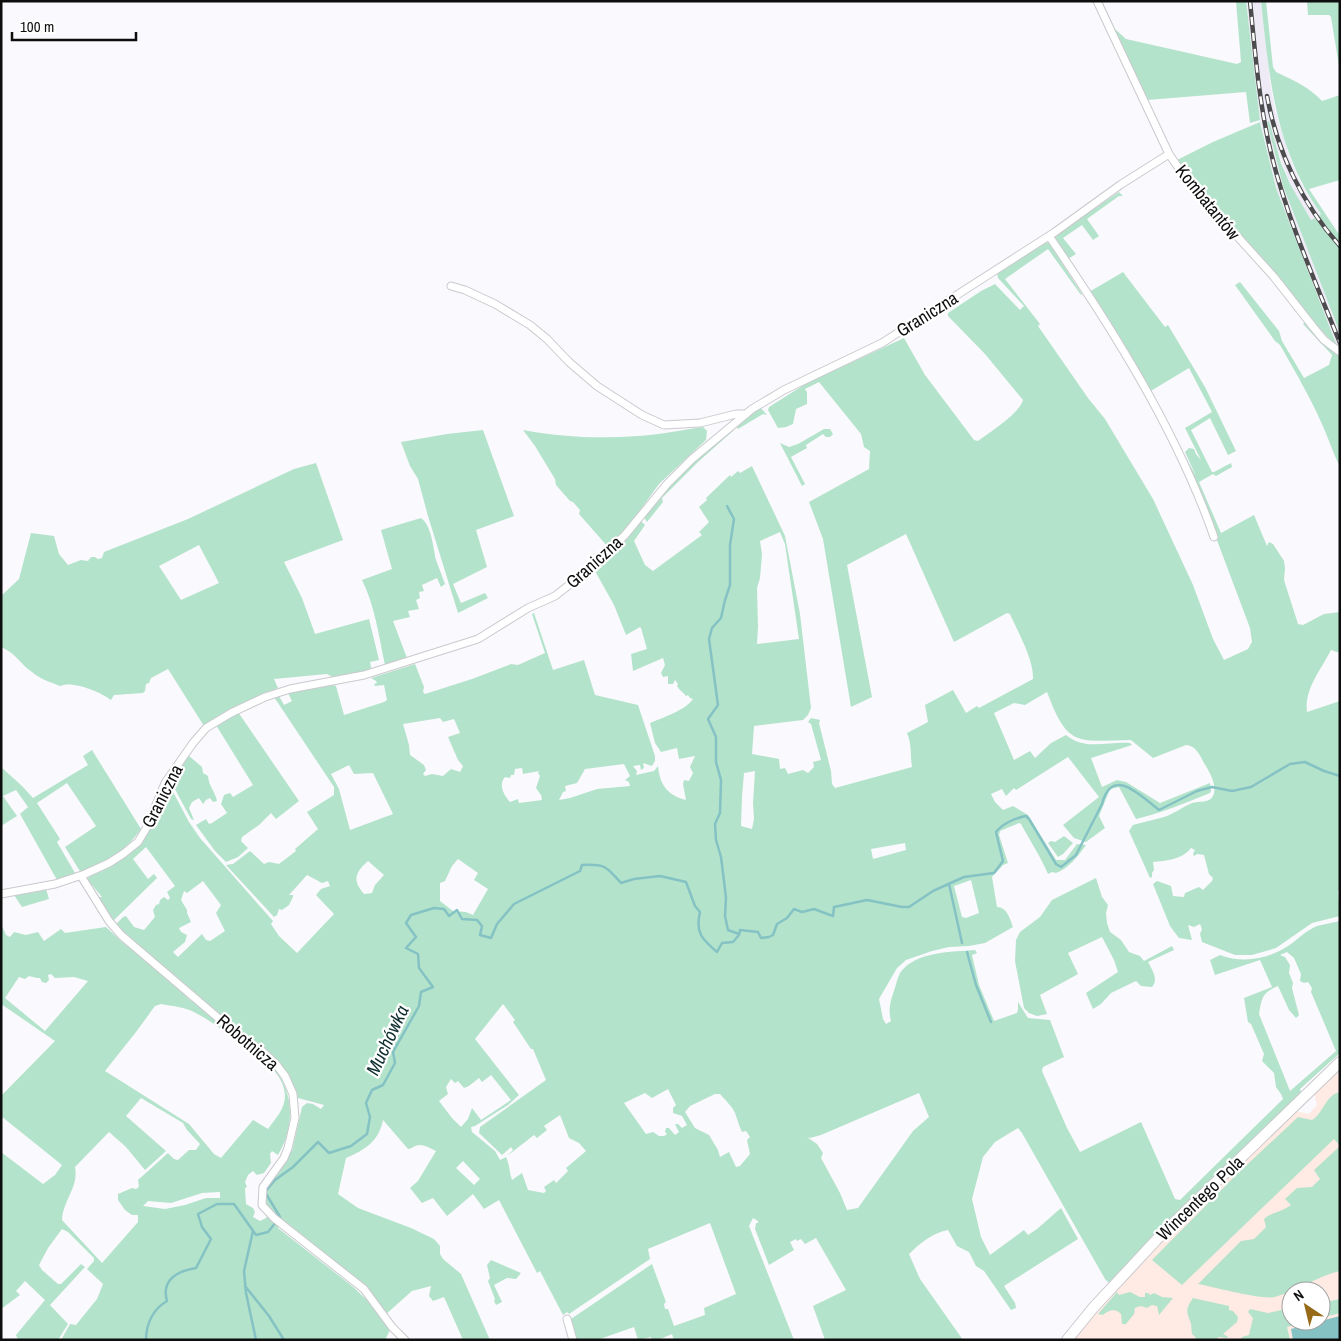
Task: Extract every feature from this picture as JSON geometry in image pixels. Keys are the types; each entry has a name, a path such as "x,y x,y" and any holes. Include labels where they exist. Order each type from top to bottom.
{"street":[{"name":"Kombatantów","path":"1097,1 1169,154 1189,183 1274,277 1324,340 1340,352"},
{"name":"Graniczna","path":"1,894 55,884 81,876 108,863 138,842 147,827 165,783 193,743 206,728 231,713 265,697 290,689 364,676 478,639 528,608 555,596 592,567 626,535 667,484 692,459 746,414 784,390 882,343 1049,236 1119,186 1169,154"},
{"path":"1049,236 1089,295 1163,420 1205,511 1214,537"},
{"path":"451,286 465,290 495,304 530,325 597,386 642,415 664,425 700,423 736,414 746,414"},
{"name":"Robotnicza","path":"81,876 109,920 121,935 237,1034 262,1051 286,1076 293,1094 295,1118 284,1158 263,1187 262,1205 274,1218 364,1289 392,1327 406,1340"},
{"name":"Wincentego Pola","path":"1067,1340 1093,1308 1160,1236 1340,1062"},
{"path":"567,1319 573,1340"}],"shaded area":[{"path":"1246,1 1261,1 1275,110 1290,158 1299,179 1321,214 1311,221 1290,184 1267,122 1283,186 1340,333 1340,345 1337,346 1276,188 1260,120"},
{"path":"1340,1068 1340,1340 1073,1340 1138,1266 1296,1111 1309,1114 1317,1105 1314,1092"}],"green space":[{"path":"1099,1 1102,1 1115,29 1126,39 1237,64 1241,62 1236,1 1246,1 1260,120 1250,123 1246,92 1147,100"},
{"path":"1261,1 1266,1 1273,67 1276,72 1295,81 1322,101 1340,95 1340,180 1309,189 1340,236 1340,243 1318,216 1321,214 1293,164 1284,138 1271,85"},
{"path":"1307,1 1340,1 1340,72 1331,17 1329,15 1308,15"},
{"path":"1269,121 1281,163 1290,184 1311,220 1315,218 1340,249 1340,333 1283,186 1267,122"},
{"path":"1260,122 1276,188 1337,346 1311,318 1272,270 1210,203 1177,160"},
{"path":"1119,192 1123,196 1119,196 1087,219 1099,236 1093,240 1082,225 1063,238 1076,254 1066,260 1052,240 1054,236"},
{"path":"1045,242 1049,243 1082,294 1048,249 1005,279 1040,324 1038,326 1088,398 1105,419 1153,499 1193,585 1213,639 1224,660 1248,649 1252,642 1250,628 1206,511 1178,444 1196,476 1185,452 1189,448 1194,449 1201,460 1185,428 1212,412 1189,368 1149,392 1089,292 1123,272 1165,327 1168,325 1205,387 1236,451 1228,455 1210,418 1191,430 1212,472 1231,463 1232,467 1216,476 1213,474 1199,482 1221,533 1254,515 1267,546 1269,542 1273,544 1284,561 1284,580 1298,624 1303,625 1324,614 1340,612 1340,653 1331,650 1314,680 1308,695 1307,712 1340,701 1340,890 1338,891 1340,916 1312,923 1276,948 1252,955 1235,955 1202,942 1200,924 1194,927 1188,925 1192,940 1179,938 1170,926 1153,884 1157,881 1171,886 1173,896 1184,897 1185,893 1199,887 1203,890 1213,878 1209,874 1204,855 1197,854 1194,856 1195,850 1191,848 1179,857 1153,862 1154,870 1150,878 1129,831 1133,825 1164,817 1192,803 1207,801 1212,798 1214,788 1208,770 1197,751 1189,745 1153,758 1131,740 1098,741 1077,737 1069,732 1061,723 1047,692 1025,705 1014,703 994,713 1014,760 1030,751 1035,758 1051,743 1066,735 1073,740 1089,744 1130,743 1132,745 1091,758 1102,787 1117,780 1126,782 1160,803 1210,783 1210,793 1164,811 1136,819 1119,787 1110,789 1099,816 1105,828 1086,842 1074,838 1063,825 1099,797 1068,757 1016,790 1014,788 1006,796 1002,789 991,794 995,802 1003,810 1013,806 1028,815 1056,860 1065,860 1077,844 1086,845 1069,865 1056,873 1048,874 1021,824 1019,823 1000,831 999,835 1008,863 1003,865 992,877 997,907 1006,911 1013,927 985,943 949,947 906,960 897,968 879,999 883,1019 886,1024 891,1021 891,999 899,975 915,960 946,952 975,950 977,953 972,955 979,985 994,1021 1017,1013 1018,1002 1028,1018 1050,1020 1064,1057 1043,1067 1042,1071 1067,1128 1080,1152 1141,1122 1175,1199 1180,1200 1283,1099 1276,1087 1274,1073 1262,1061 1264,1054 1251,1024 1248,1022 1244,998 1272,987 1260,960 1215,975 1210,960 1220,955 1238,959 1257,959 1283,949 1313,928 1340,921 1340,1053 1300,1089 1302,1094 1110,1284 1105,1279 1018,1128 995,1142 983,1157 972,1199 981,1237 990,1255 1024,1230 1028,1235 1061,1208 1078,1239 1004,1286 1015,1303 1016,1308 1011,1310 984,1271 976,1266 969,1252 957,1246 948,1230 932,1236 917,1246 909,1254 920,1279 963,1340 825,1340 813,1306 846,1290 816,1238 805,1244 801,1239 790,1242 794,1250 769,1265 755,1229 758,1221 753,1218 749,1226 794,1340 674,1340 672,1334 658,1340 652,1340 651,1337 638,1340 634,1327 597,1340 575,1340 571,1319 652,1264 666,1302 664,1304 665,1309 668,1309 674,1326 705,1315 704,1308 736,1294 710,1223 648,1249 650,1259 569,1314 567,1312 563,1315 540,1271 537,1273 499,1200 484,1209 473,1194 447,1216 433,1198 422,1203 410,1188 418,1181 436,1151 420,1145 408,1149 383,1120 375,1139 359,1152 346,1158 338,1194 358,1208 434,1239 440,1246 440,1254 443,1259 461,1274 490,1340 463,1340 444,1297 433,1301 429,1296 431,1286 412,1291 385,1315 364,1289 280,1223 278,1228 366,1299 390,1330 385,1340 61,1340 70,1324 76,1325 97,1299 103,1284 87,1269 94,1261 94,1258 68,1232 62,1229 48,1248 39,1265 58,1284 61,1284 81,1264 85,1267 50,1305 68,1324 58,1340 18,1340 16,1335 45,1300 25,1281 16,1291 20,1295 1,1309 1,1152 43,1184 55,1175 62,1165 1,1116 1,1096 55,1041 1,1004 1,924 6,935 10,937 14,932 26,935 38,932 44,941 61,929 65,933 106,927 122,942 160,971 191,1001 196,1002 228,1032 272,1066 280,1076 285,1087 290,1110 290,1121 284,1144 278,1155 272,1151 270,1154 271,1163 264,1173 257,1175 253,1171 248,1175 245,1182 247,1187 245,1188 246,1204 253,1208 255,1212 253,1217 260,1221 271,1212 265,1201 266,1189 288,1154 292,1151 302,1107 307,1103 321,1109 324,1105 298,1098 286,1076 244,1036 114,926 126,916 134,927 144,930 155,917 153,910 156,905 164,897 168,900 170,898 167,892 175,886 146,847 133,859 148,879 154,874 157,878 112,922 96,900 98,897 102,897 87,879 91,875 102,871 137,845 165,787 168,786 200,838 273,921 271,924 279,936 297,953 334,914 316,895 321,889 330,886 328,881 322,883 307,875 289,895 293,895 293,897 289,905 282,910 279,909 274,917 226,865 233,864 250,851 264,864 269,862 279,864 296,851 295,849 318,829 307,812 334,795 334,787 274,697 278,694 284,705 292,701 287,691 333,685 336,686 344,715 387,700 384,685 375,686 376,681 371,678 415,664 425,694 511,664 518,665 545,653 532,614 534,613 553,670 584,660 595,695 638,705 655,761 652,766 643,763 644,768 641,770 640,765 633,766 637,771 636,775 654,771 658,766 663,784 669,792 686,800 683,784 684,780 689,781 693,773 690,767 695,756 679,759 677,748 661,752 655,743 650,723 685,707 693,699 688,695 686,696 680,690 675,680 673,684 668,684 668,676 663,677 661,673 665,665 663,658 633,671 631,654 647,649 641,628 626,635 614,605 595,571 627,538 640,520 645,525 634,541 645,565 653,571 702,535 699,532 709,522 699,507 707,500 706,498 730,475 731,477 738,471 740,473 752,466 785,536 800,614 811,708 803,720 754,726 752,754 779,759 780,769 785,768 788,774 803,770 808,773 814,767 813,762 821,760 811,724 808,722 811,718 820,720 819,723 831,771 832,784 835,788 912,767 907,733 928,722 925,705 953,690 966,713 1033,679 1031,663 1010,614 1007,613 954,642 906,534 847,565 872,697 851,707 823,539 809,502 869,469 870,451 864,447 861,434 819,382 805,389 807,392 807,404 796,409 793,424 778,428 768,410 769,407 807,383 904,338 925,375 974,440 978,441 1010,417 1023,400 985,354 948,316 948,313 995,284 1020,310 1024,306 998,278 997,273","holes":["780,532 785,544 799,639 757,644 757,588 760,578 762,554 760,541","440,718 443,722 454,719 460,733 448,737 458,760 463,766 460,772 451,769 443,776 432,774 425,776 423,774 426,770 424,765 410,755 403,724","624,764 630,776 625,780 629,782 630,786 597,789 559,800 563,792 566,791 565,786 577,783 585,769","349,765 354,774 373,773 393,814 350,830 339,789 331,774","522,768 523,774 539,771 540,776 536,788 542,800 519,803 518,799 510,802 504,793 502,783 505,777 510,778 511,775 514,775 515,769","755,771 752,829 741,826 742,797 744,773","905,843 906,850 873,859 871,849","458,859 478,873 474,880 488,889 473,915 466,912 453,911 440,901 440,883 445,881 452,866","368,861 384,875 375,885 372,893 364,894 358,885 358,873","971,880 979,913 966,918 962,917 954,886","203,881 221,905 216,913 225,931 210,941 206,940 202,934 178,957 173,952 185,942 187,935 181,932 179,928 191,922 181,900 184,891 187,893","1287,952 1294,958 1301,974 1300,981 1308,982 1312,988 1311,992 1336,1051 1290,1091 1259,1014 1261,1003 1266,993 1278,986 1289,1010 1296,1018 1299,1015 1292,988 1293,983 1289,973 1290,965 1285,957 1280,955","51,974 55,978 74,977 88,981 45,1031 5,998 19,977 25,979 29,976 40,978 42,982 46,983 49,980 48,975","161,1004 190,1010 215,1025 270,1067 282,1082 284,1090 285,1101 279,1114 268,1129 253,1120 221,1158 214,1154 189,1124 105,1071 155,1006","503,1004 515,1020 513,1022 531,1049 533,1049 546,1080 480,1127 479,1133 502,1155 511,1147 513,1150 507,1156 534,1135 537,1138 547,1130 544,1126 560,1115 569,1138 579,1143 586,1151 566,1168 568,1171 556,1183 554,1180 544,1187 546,1191 544,1193 528,1190 522,1173 512,1180 506,1157 500,1160 495,1151 472,1132 471,1127 508,1105 519,1095 475,1039","491,1075 511,1100 481,1120 472,1108 468,1119 461,1127 439,1101 448,1094 446,1087 451,1079 455,1083 458,1081 464,1088 479,1078 482,1082","668,1089 676,1105 673,1108 673,1113 682,1116 687,1125 682,1128 675,1124 679,1132 675,1135 669,1128 666,1128 665,1132 667,1134 664,1136 659,1136 653,1132 646,1134 624,1103 645,1093 652,1098","919,1093 929,1117 913,1131 858,1208 847,1210 821,1158 823,1153 817,1144 807,1137 821,1135","715,1094 720,1094 734,1110 742,1132 746,1131 750,1137 747,1140 750,1154 740,1166 736,1167 729,1152 720,1157 709,1135 695,1128 685,1112 690,1106","141,1098 183,1123 200,1144 196,1150 189,1150 178,1160 168,1153 138,1180 139,1187 118,1194 118,1200 125,1210 132,1215 138,1215 138,1222 102,1263 62,1220 63,1213 75,1181 75,1167 109,1132 126,1147 145,1170 166,1151 126,1116","463,1161 480,1179 474,1185 456,1168","220,1192 220,1198 206,1198 165,1209 143,1206 148,1201 171,1203 202,1193"]},
{"path":"1240,282 1279,331 1282,341 1304,378 1329,365 1332,355 1303,324 1305,322 1320,340 1340,357 1340,467 1304,388 1280,345 1275,341 1235,285"},
{"path":"761,408 767,415 763,414 738,429 736,426"},
{"path":"703,427 707,431 706,440 659,484 625,531 608,547 579,514 580,510 556,485 555,479 523,430 580,437 624,437 654,435"},
{"path":"732,429 734,430 662,498 663,502 647,522 643,516 684,469"},
{"path":"824,429 830,429 833,434 830,437 826,437 823,434 806,445 807,448 791,457 805,484 802,486 780,443 789,447"},
{"path":"483,430 514,516 476,530 487,567 453,584 461,603 485,593 488,598 458,613 418,479 410,466 401,442"},
{"path":"316,463 343,540 284,562 302,598 315,634 369,619 379,660 370,662 372,672 334,678 327,674 274,679 278,688 236,706 204,726 168,669 151,678 149,683 146,684 143,693 114,695 111,700 86,688 72,685 60,686 42,678 1,647 1,596 19,579 31,533 54,536 59,554 68,565 81,560 88,561 91,557 98,559 102,558 104,552 188,519 294,469","holes":["199,545 219,583 181,600 159,566"]},
{"path":"421,518 428,526 436,560 445,584 441,587 437,578 422,585 424,591 419,592 420,598 416,600 419,609 408,611 410,617 393,621 407,658 385,665 379,633 362,580 392,569 381,530"},
{"path":"238,712 299,801 276,819 271,813 259,825 242,837 241,841 248,848 238,857 226,862 215,851 196,825 206,819 209,824 212,823 227,813 221,804 224,795 230,793 233,797 253,785 216,725"},
{"path":"92,750 141,829 122,850 81,873 65,847 96,826 67,783 37,803 60,839 57,842 75,873 73,876 57,880 20,814 28,807 16,790 3,796 17,816 1,826 1,767 33,798 88,765 83,756"},
{"path":"190,752 189,756 202,767 203,773 208,776 217,801 213,802 210,798 203,804 199,798 192,802 189,808 194,820 191,819 170,780"},
{"path":"1064,836 1073,843 1058,857 1048,843 1051,841 1055,842"},
{"path":"1096,878 1102,897 1108,905 1106,913 1110,932 1121,940 1129,952 1140,956 1144,961 1172,946 1174,950 1148,962 1155,978 1152,987 1141,986 1136,981 1111,993 1101,1004 1093,1009 1086,993 1118,972 1102,937 1068,953 1078,974 1040,995 1047,1014 1037,1016 1029,1013 1024,1008 1015,961 1016,940 1020,932 1040,917 1052,900"},
{"path":"46,889 49,899 22,907 14,895"},
{"path":"1340,1092 1340,1146 1334,1139 1182,1285 1152,1260 1237,1174 1298,1117 1312,1120 1331,1097"},
{"path":"1340,1146 1340,1271 1313,1281 1281,1281 1281,1295 1275,1297 1249,1295 1198,1284 1241,1241 1254,1239 1266,1227 1264,1219 1291,1205 1285,1199 1297,1188 1312,1187 1320,1179 1314,1170"},
{"path":"491,1260 521,1273 516,1279 507,1278 494,1285 502,1302 496,1305 488,1281 490,1278 487,1265"},
{"path":"1117,1292 1119,1295 1130,1292 1140,1297 1145,1297 1145,1293 1150,1295 1154,1293 1162,1297 1173,1298 1159,1315 1157,1306 1152,1305 1147,1308 1141,1306 1135,1308 1134,1314 1126,1324 1122,1324 1121,1314 1114,1310 1103,1315 1098,1314"},
{"path":"1193,1298 1229,1306 1229,1310 1233,1311 1238,1317 1237,1322 1223,1334 1228,1338 1219,1337 1215,1340 1195,1340 1196,1338 1192,1334 1187,1312"},
{"path":"1340,1299 1340,1313 1331,1315 1331,1301"},
{"path":"1250,1309 1268,1313 1281,1310 1281,1331 1288,1331 1290,1340 1240,1340 1242,1337 1249,1335 1253,1318 1248,1312"}],"water":[{"path":"1340,1316 1340,1340 1293,1340 1291,1331 1331,1331 1331,1318"}],"waterway":[{"path":"727,506 734,519 730,545 730,585 721,618 712,628 709,639 718,705 708,719 716,737 716,762 721,780 720,813 715,824 726,898 725,916 728,930 739,934"},
{"name":"Muchówka","path":"146,1340 147,1328 151,1318 158,1308 167,1301 166,1287 169,1282 177,1274 196,1268 211,1239 202,1227 198,1214 217,1204 234,1204 256,1235 268,1232 280,1217 265,1192 275,1180 293,1167 318,1142 329,1153 351,1146 367,1134 370,1117 366,1103 372,1090 383,1085 395,1063 393,1052 419,1006 421,992 433,987 419,968 418,954 406,948 416,937 406,923 411,915 434,908 444,909 449,916 457,910 462,919 477,920 482,926 480,935 491,938 497,924 514,904 580,871 582,865 596,865 605,867 621,883 634,879 660,876 686,882 695,906 700,912 698,925 701,935 717,952 722,943 733,942 739,935 740,930 758,932 761,938 773,935 777,924 787,918 794,909 802,912 814,909 833,916 834,907 867,900 909,907 933,891 964,877 994,873 1003,861 996,832 1005,824 1026,816 1056,864 1061,867 1076,855 1107,792 1113,787 1120,785 1136,792 1159,810 1197,791 1212,787 1232,791 1251,787 1290,764 1305,762 1340,776"},
{"path":"949,884 962,943"},
{"path":"967,952 976,985 991,1022"},
{"path":"253,1231 244,1271 246,1293 256,1340"},
{"path":"245,1286 269,1316 284,1340"}],"railway":[{"path":"1250,1 1260,96 1271,153 1293,225 1340,343"},
{"path":"1267,96 1277,137 1293,176 1314,213 1340,246"}]}
